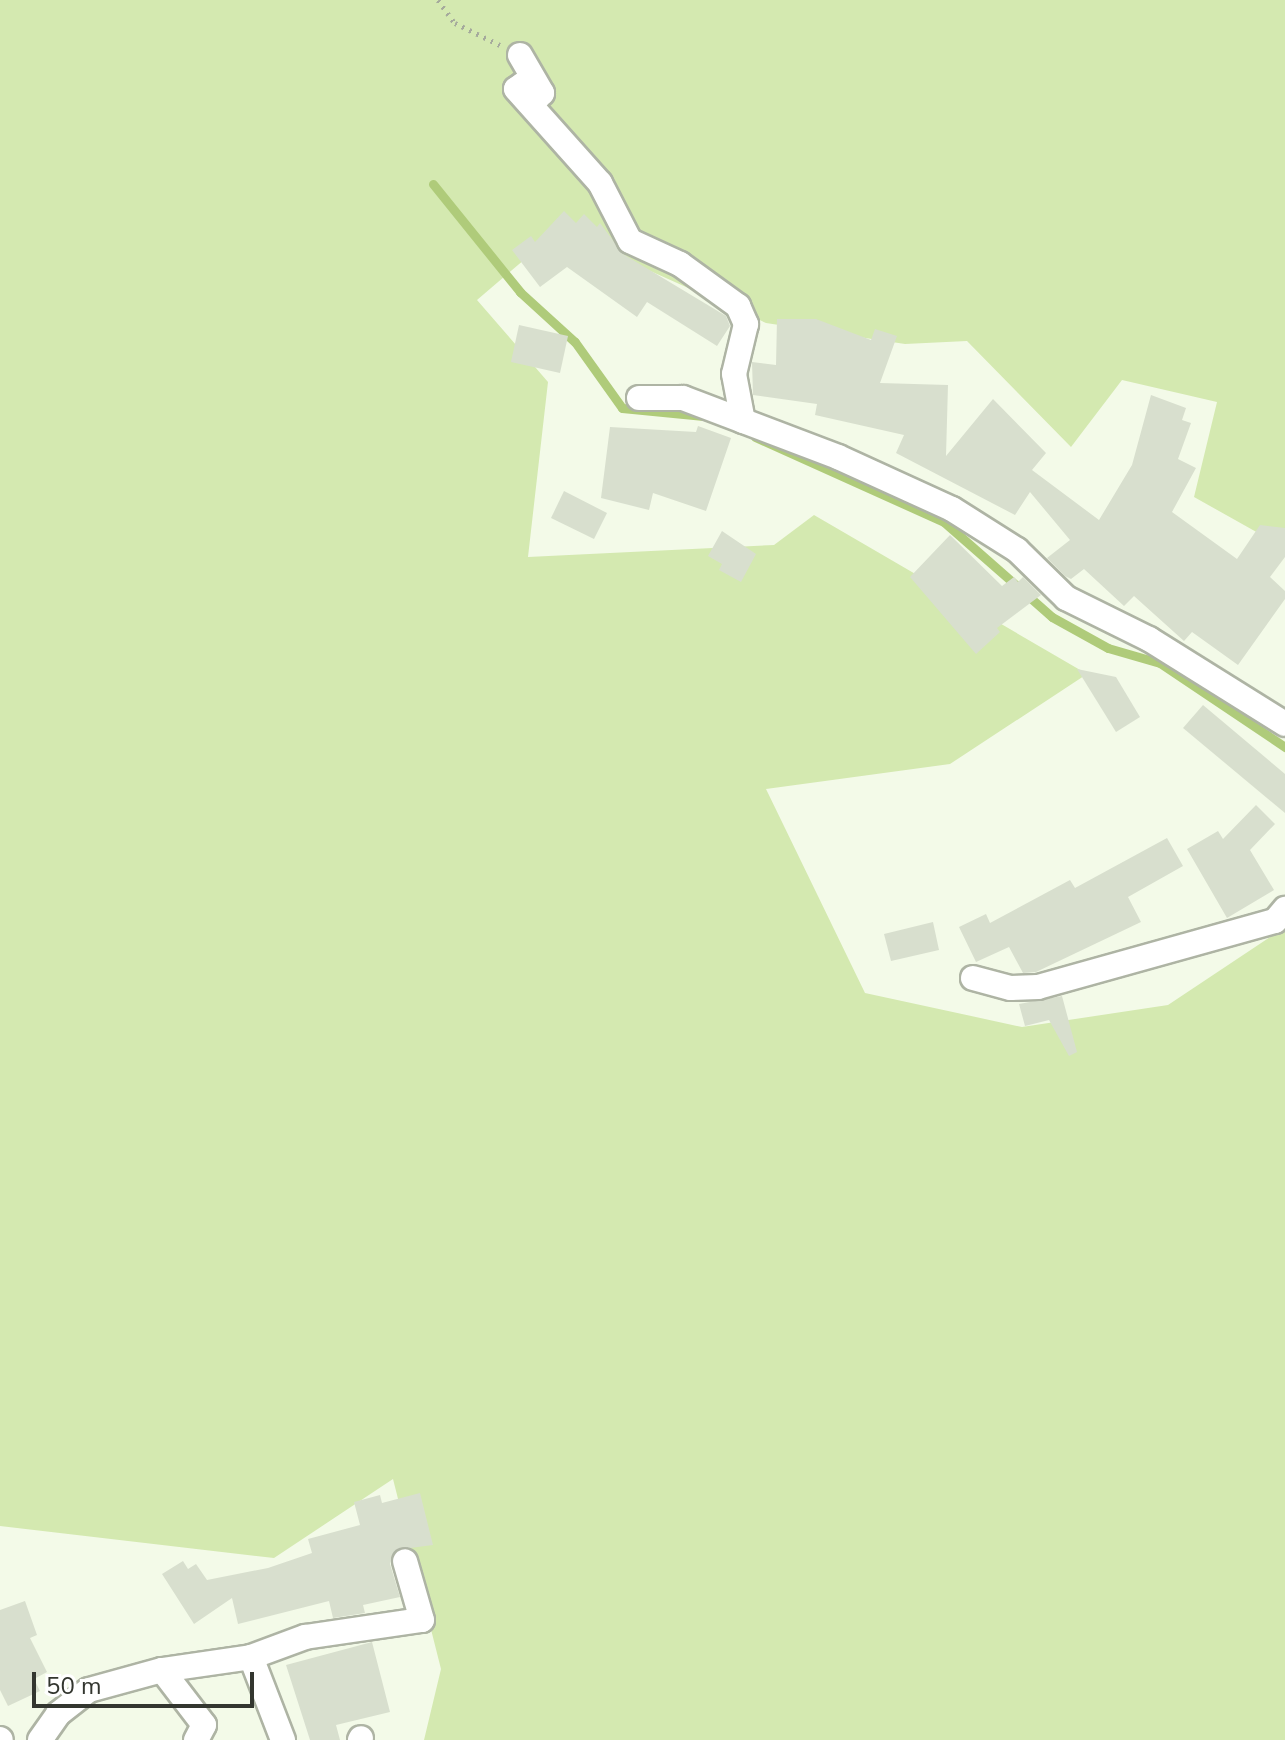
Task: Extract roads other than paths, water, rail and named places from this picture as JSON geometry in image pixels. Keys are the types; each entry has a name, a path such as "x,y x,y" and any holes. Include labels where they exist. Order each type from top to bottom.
{"street":[{"path":"520,55 542,93 538,97 522,85 516,89 600,183 630,241 680,264 738,306 746,324 734,374 743,421"},
{"path":"639,398 683,398 952,509 1017,550 1066,598 1162,646 1285,724"},
{"path":"973,978 1011,988 1038,987 1275,921 1285,909"},
{"path":"40,1740 58,1714 89,1690 162,1670 251,1657 305,1637 422,1620 405,1561"},
{"path":"251,1657 283,1740"},
{"path":"162,1670 204,1725 196,1740"}],"waterway":[{"path":"433,184 520,292 575,342 622,408 704,416"},
{"path":"755,437 944,522 1052,617 1108,648 1160,663 1285,747"}]}
